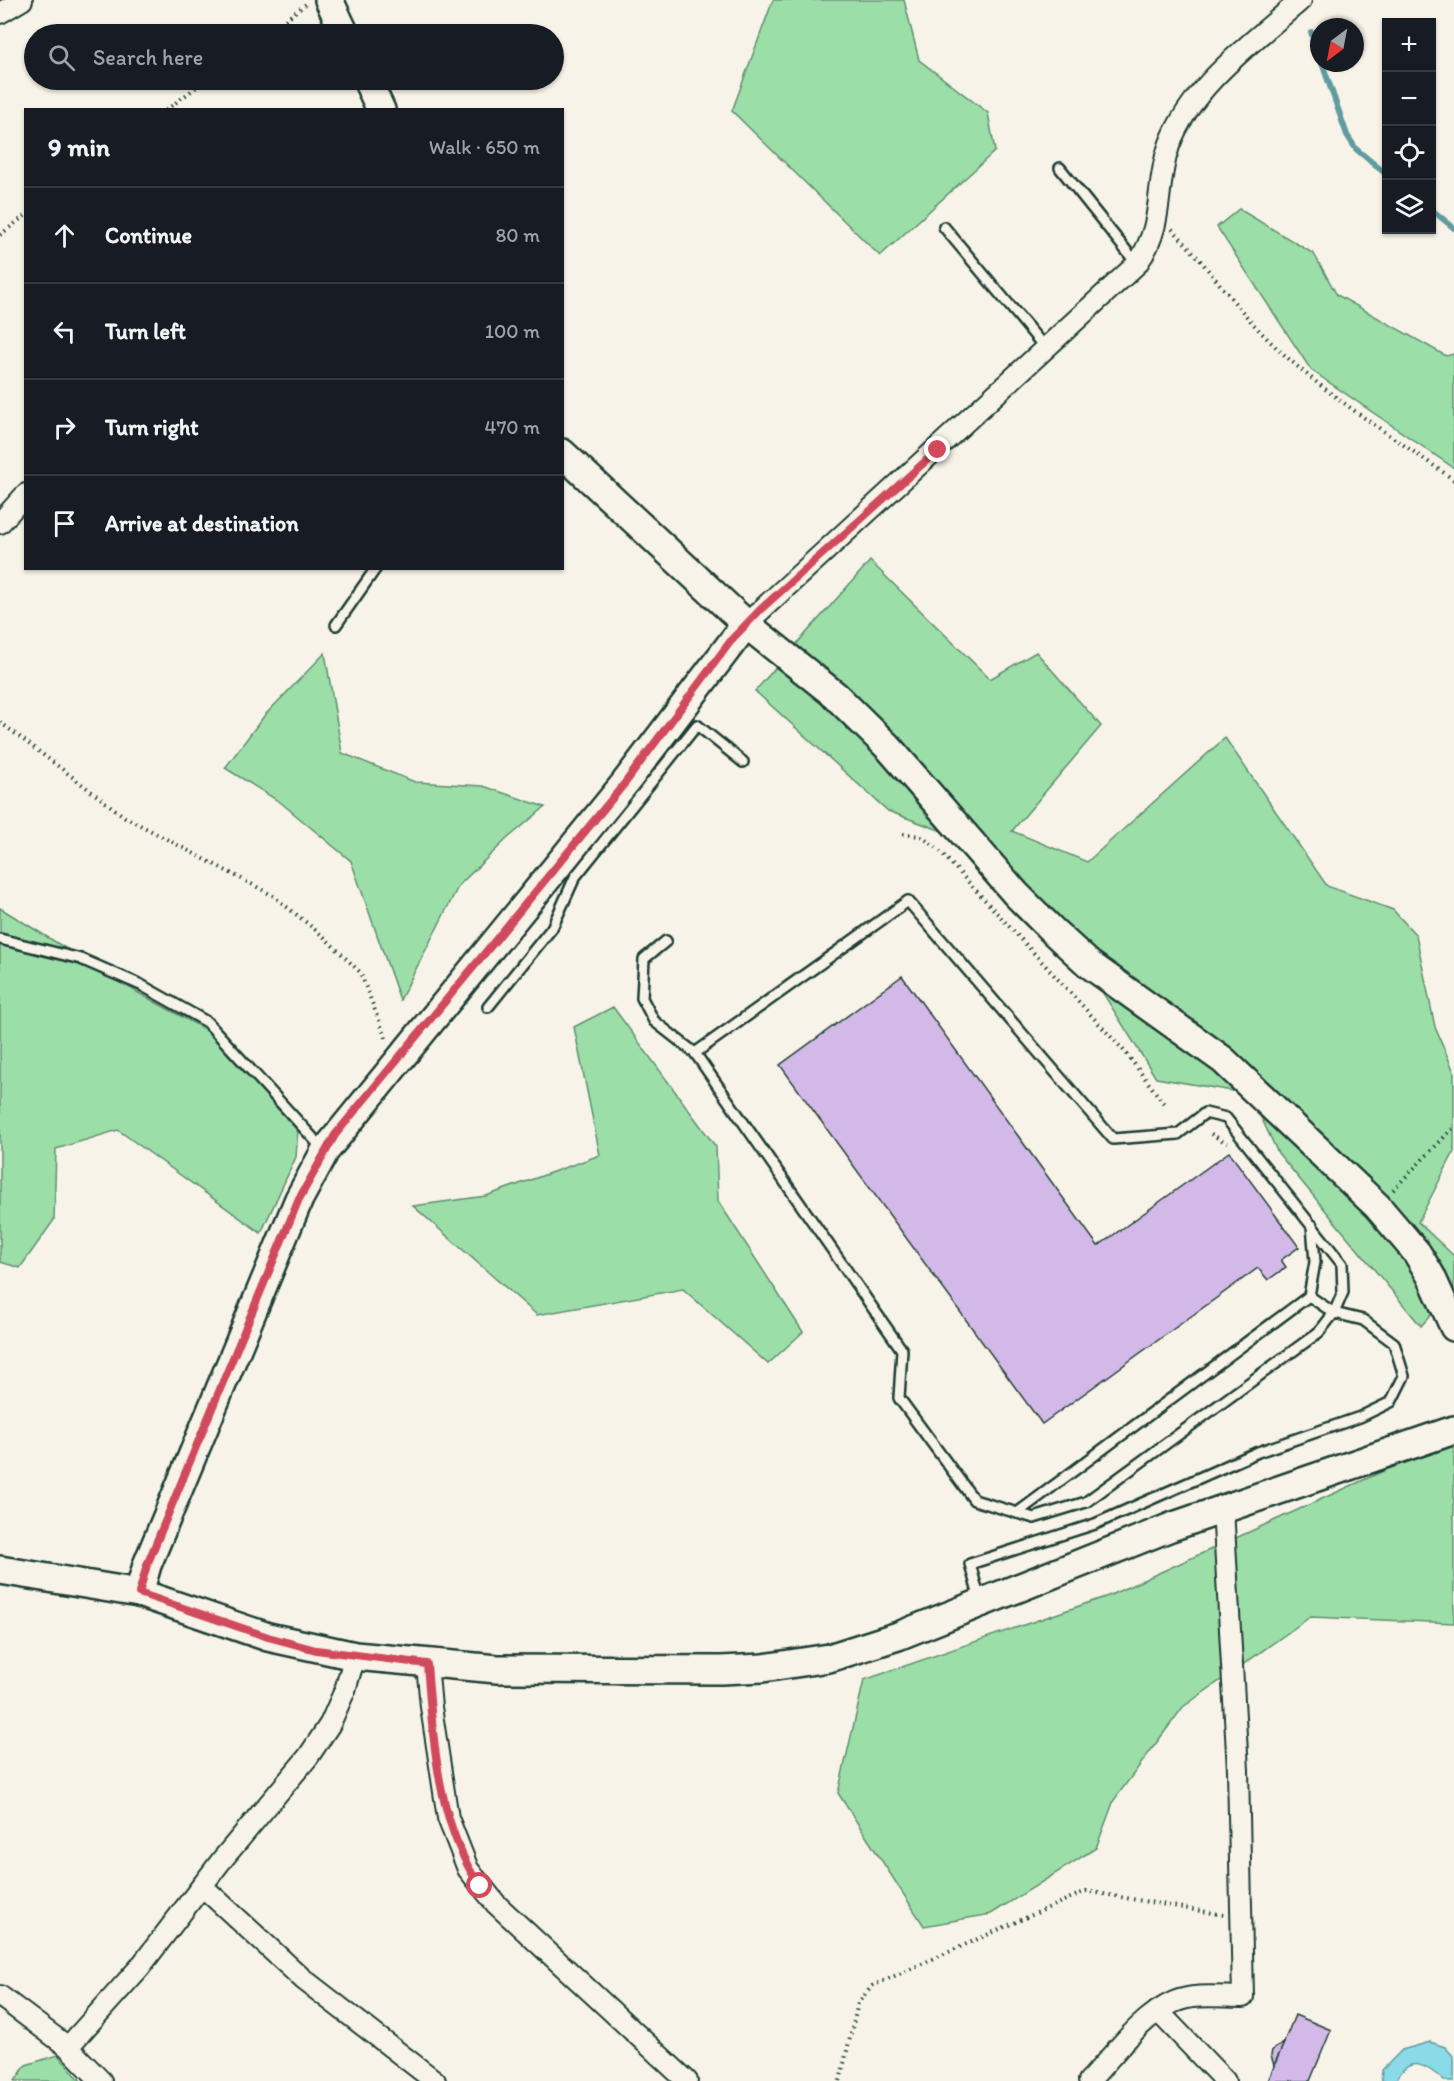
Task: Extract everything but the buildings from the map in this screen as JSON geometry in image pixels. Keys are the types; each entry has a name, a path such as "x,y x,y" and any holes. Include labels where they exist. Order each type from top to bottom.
{"street":[{"path":"0,13 22,0"},
{"path":"329,0 340,24"},
{"path":"139,1593 147,1565 289,1223 325,1151 625,783 746,624 1137,264 1152,239 1158,214 1164,165 1177,128 1186,111 1283,7 1301,0"},
{"path":"372,90 380,108"},
{"path":"564,455 746,624 835,695 889,748 1016,894 1054,932 1089,964 1223,1060 1377,1206 1417,1253 1431,1276 1454,1327"},
{"path":"0,523 24,496"},
{"path":"0,1570 139,1593 268,1637 355,1656 427,1664 549,1670 763,1668 829,1658 898,1636 1081,1561 1224,1508 1454,1430"},
{"path":"1089,2081 1158,2012 1174,2002 1196,1997 1243,1997 1238,1770 1224,1508"},
{"path":"68,2047 140,1968 202,1886 308,1757 330,1724 355,1656"},
{"path":"427,1664 431,1707 448,1818 468,1869 496,1904 687,2081"},
{"path":"202,1886 303,1979 435,2081"},
{"path":"0,1996 68,2047 100,2081"},
{"path":"1158,2012 1225,2081"}],"lane":[{"path":"1060,168 1137,264"},
{"path":"944,227 1046,349"},
{"path":"336,625 375,570"},
{"path":"488,1007 552,928 575,877 697,725 743,762"},
{"path":"666,941 644,959 642,998 654,1021 695,1053 902,1350 899,1398 974,1500 1034,1518 1086,1502 1319,1332 1334,1313 1343,1292 1342,1264 1226,1118 1205,1113 1178,1134 1113,1139 908,902 695,1053"},
{"path":"0,939 81,959 141,985 207,1022 325,1151"},
{"path":"1017,1513 1309,1296 1315,1262 1311,1224"},
{"path":"981,1602 970,1564 1095,1524 1258,1452 1360,1417 1391,1402 1404,1376 1394,1343 1363,1320 1334,1313 1309,1296"}],"path":[{"path":"280,24 312,0"},
{"path":"169,108 193,90"},
{"path":"1158,214 1182,238 1243,314 1277,349 1322,388 1454,480"},
{"path":"0,235 24,217"},
{"path":"0,722 125,817 272,895 323,936 360,972 396,1064"},
{"path":"903,834 920,836 935,846 1126,1053 1165,1105"},
{"path":"1377,1206 1454,1127"},
{"path":"1211,1134 1230,1145"},
{"path":"840,2081 858,2003 872,1986 1086,1891 1240,1917"}],"green space":[{"path":"773,0 904,0 919,60 988,113 995,151 880,256 732,111"},
{"path":"1239,209 1314,254 1337,295 1446,356 1454,354 1454,468 1311,370 1217,227"},
{"path":"870,561 990,679 1036,652 1101,726 1012,831 1087,862 1225,738 1327,886 1393,910 1416,935 1435,1027 1454,1072 1454,1152 1418,1222 1454,1256 1454,1289 1421,1326 1278,1153 1250,1094 1156,1078 1096,982 950,834 888,811 755,691"},
{"path":"325,653 342,753 415,782 483,786 545,807 508,838 459,885 400,1000 351,861 280,802 225,768 264,716"},
{"path":"0,908 135,991 206,1030 299,1115 296,1157 261,1233 118,1130 56,1149 54,1220 20,1268 0,1262"},
{"path":"613,1007 716,1147 718,1201 803,1332 768,1364 683,1289 537,1315 413,1206 486,1196 600,1155 574,1027"},
{"path":"1454,1439 1454,1623 1310,1617 1183,1707 1114,1800 1096,1848 991,1914 924,1926 838,1793 864,1680 1108,1596"},
{"path":"58,2055 81,2081 15,2081 26,2065"}],"water":[{"path":"1430,2042 1445,2047 1454,2057 1454,2081 1444,2081 1425,2067 1413,2065 1401,2072 1396,2081 1381,2081 1382,2070 1402,2050"}],"waterway":[{"path":"1325,72 1347,135 1356,149 1382,171"},
{"path":"1436,213 1454,228"}],"route":[{"path":"480,1886 459,1851 448,1818 431,1707 427,1664 316,1650 268,1637 139,1593 147,1565 299,1199 335,1135 396,1064 625,783 733,638 761,609 938,450"}]}
